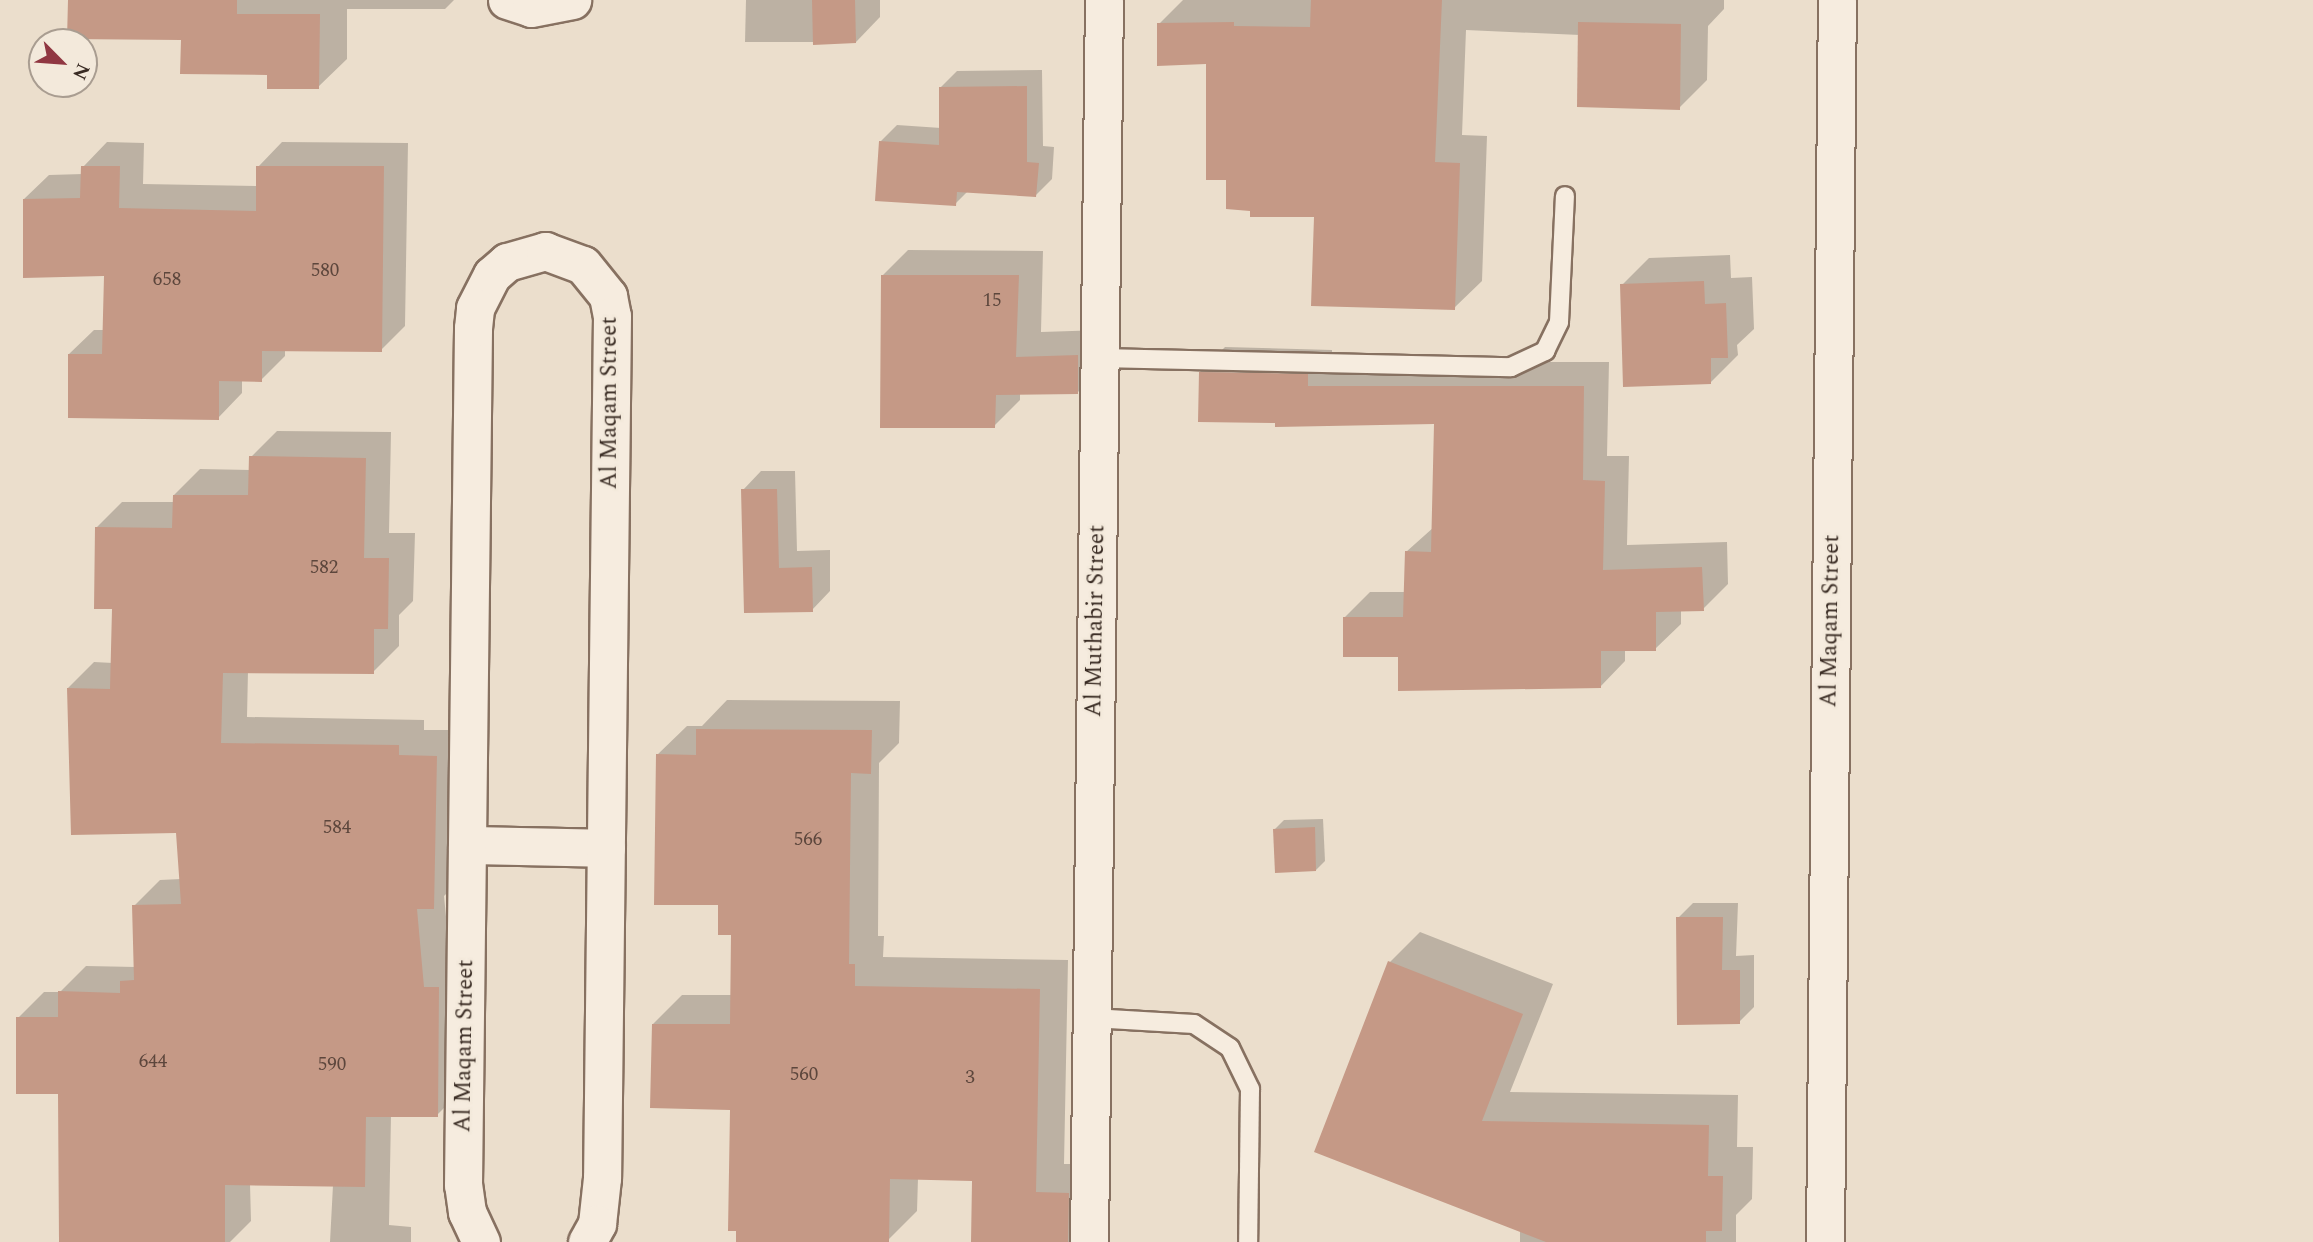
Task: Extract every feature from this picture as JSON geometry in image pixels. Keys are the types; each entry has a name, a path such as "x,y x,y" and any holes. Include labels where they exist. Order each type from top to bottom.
{"street":[{"path":"507,0 531,8 572,0"},
{"name":"Al Muthabir Street","path":"1089,1242 1104,0"},
{"name":"Al Maqam Street","path":"1825,1242 1837,0"},
{"name":"Al Maqam Street","path":"481,1242 467,1212 463,1185 475,308 492,275 507,262 545,251 583,265 608,296 612,316 602,1190 597,1224 587,1242"},
{"path":"467,845 606,848"}],"lane":[{"path":"1100,358 1511,367 1545,351 1559,322 1565,196"},
{"path":"1092,1018 1194,1024 1230,1048 1250,1089 1248,1242"}],"building":[{"path":"68,0 237,0 237,14 320,14 319,89 267,89 267,75 180,74 181,40 98,39 98,28 67,28"},
{"path":"812,0 855,0 856,43 813,45"},
{"path":"1311,0 1442,0 1435,162 1460,163 1455,310 1311,306 1314,217 1250,217 1250,211 1226,209 1226,180 1206,180 1206,64 1157,66 1157,23 1234,22 1234,26 1310,27"},
{"path":"1578,22 1681,24 1680,110 1577,107"},
{"path":"1027,86 1027,162 1039,163 1036,197 957,192 956,206 875,201 879,141 939,145 939,87"},
{"path":"81,166 120,166 119,208 256,211 256,166 384,166 382,352 262,351 262,382 219,381 219,420 68,418 68,354 102,354 104,276 23,278 23,199 80,198"},
{"path":"881,275 1019,275 1016,357 1078,355 1078,394 996,395 995,428 880,428"},
{"path":"1704,281 1705,304 1726,303 1728,358 1711,358 1711,384 1623,387 1620,284"},
{"path":"1199,372 1308,374 1308,386 1584,386 1583,480 1605,481 1603,570 1702,567 1704,611 1656,612 1656,651 1601,651 1601,688 1398,691 1398,657 1343,657 1343,617 1403,617 1405,551 1431,552 1434,424 1275,427 1275,423 1198,422"},
{"path":"249,456 366,458 364,558 389,558 388,629 374,629 374,674 223,673 221,743 399,745 399,755 437,756 434,909 417,909 424,987 439,987 438,1117 366,1117 365,1187 225,1185 225,1242 59,1242 58,1094 16,1094 16,1017 58,1017 58,991 120,993 120,981 134,980 132,905 181,904 176,833 71,835 67,688 110,689 112,609 94,609 95,527 172,528 173,495 248,495"},
{"path":"741,489 777,489 779,568 812,567 813,612 744,613"},
{"path":"696,729 872,730 871,774 851,773 849,964 855,964 855,986 1040,989 1036,1192 1069,1193 1068,1242 971,1242 972,1181 890,1179 889,1242 736,1242 736,1231 728,1231 730,1110 650,1108 652,1024 730,1024 731,935 718,935 718,905 654,905 656,754 696,755"},
{"path":"1315,827 1316,871 1275,873 1273,829"},
{"path":"1676,917 1723,917 1722,970 1740,970 1740,1024 1677,1025"},
{"path":"1388,961 1523,1014 1482,1121 1709,1125 1708,1176 1723,1176 1722,1231 1706,1231 1706,1242 1546,1242 1314,1152"}]}
